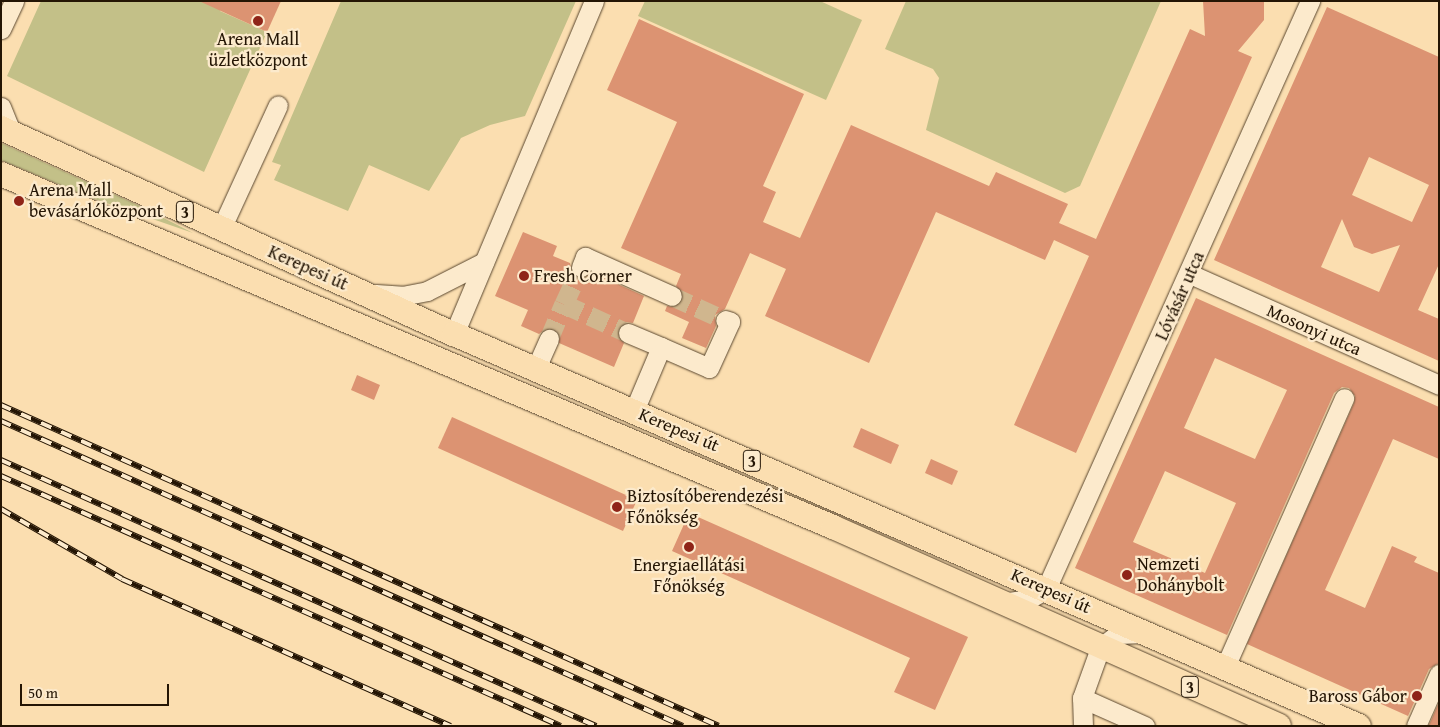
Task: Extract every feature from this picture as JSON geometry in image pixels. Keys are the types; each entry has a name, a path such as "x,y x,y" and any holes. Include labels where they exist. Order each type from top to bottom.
{"main road":[{"name":"Kerepesi út","path":"6,130 454,334 1359,726"},
{"name":"Kerepesi út","path":"1,174 833,527 1003,602 1100,648 1279,726"}],"street":[{"path":"1,29 14,1"},
{"path":"454,334 594,1"},
{"name":"Lóvásár utca","path":"1046,589 1190,274 1310,1"},
{"path":"222,229 278,105"},
{"path":"1,107 6,130"},
{"path":"581,267 585,257 672,296"},
{"path":"360,291 389,296 414,294 447,283 484,262"},
{"name":"Mosonyi utca","path":"1190,274 1439,385"},
{"path":"628,332 709,368 728,321"},
{"path":"536,368 549,338"},
{"path":"634,411 661,347"},
{"path":"1225,667 1344,398"},
{"path":"1003,602 1029,599 1046,589"},
{"path":"1083,726 1082,698 1100,648 1118,634 1147,633"},
{"path":"1416,726 1439,674"},
{"path":"1082,698 1144,726"}],"shaded area":[{"path":"41,1 224,1 220,11 267,32 204,172 7,76"},
{"path":"341,1 576,1 525,116 490,125 461,138 429,191 369,165 348,211 274,180 281,165 272,162"},
{"path":"645,1 820,1 862,20 826,100 638,16"},
{"path":"906,1 1161,1 1080,186 1065,193 926,130 939,78 933,69 885,49"},
{"path":"1,143 142,207 193,233 89,197 1,160"}],"building":[{"name":"Arena Mall üzletközpont","path":"199,1 281,1 267,32"},
{"path":"1203,1 1264,1 1264,20 1238,51 1252,57 1076,453 1014,425 1089,256 1054,240 1045,260 936,212 869,363 765,316 786,269 750,253 725,309 715,315 716,326 706,348 682,338 689,322 665,311 667,306 674,307 682,301 683,294 676,286 681,274 621,248 677,122 607,90 639,19 804,94 763,186 776,192 763,222 800,238 851,125 989,186 996,172 1068,204 1059,223 1096,239 1190,29 1205,36"},
{"path":"1327,7 1439,57 1439,264 1418,310 1439,319 1439,361 1214,260","holes":["1369,157 1429,185 1412,222 1352,195","1342,219 1354,247 1372,254 1400,245 1379,292 1321,267"]},
{"path":"523,232 557,246 553,256 570,263 572,274 576,277 583,278 591,272 644,296 633,323 626,322 618,328 617,335 624,343 614,367 559,343 558,333 554,329 547,328 539,334 521,326 528,310 495,296"},
{"path":"1196,298 1439,407 1439,459 1393,439 1325,590 1365,608 1392,546 1417,557 1414,562 1439,573 1439,663 1429,669 1408,716 1247,644 1354,403 1355,396 1349,388 1342,387 1334,393 1227,635 1075,568","holes":["1215,358 1287,390 1255,459 1184,428","1165,471 1236,503 1205,573 1133,542"]},
{"path":"357,375 380,385 374,400 351,390"},
{"path":"452,417 637,500 623,531 438,448"},
{"path":"861,428 899,445 891,464 853,447"},
{"path":"931,459 958,471 952,485 925,473"},
{"path":"689,513 968,637 935,710 894,692 910,658 672,551"},
{"path":"1439,702 1439,726 1431,726 1429,725"}],"tunnel":[{"path":"564,304 581,267"},
{"path":"672,296 725,320"},
{"path":"549,339 564,304 628,333"}],"railway":[{"path":"1,405 719,726"},
{"path":"1,421 683,726"},
{"path":"1,460 596,726"},
{"path":"1,476 561,726"},
{"path":"1,509 122,579 451,726"}],"place":[{"name":"Arena Mall üzletközpont","path":"258,21"},
{"name":"Arena Mall bevásárlóközpont","path":"19,201"},
{"name":"Fresh Corner","path":"524,276"},
{"name":"Biztosítóberendezési Főnökség","path":"617,507"},
{"name":"Energiaellátási Főnökség","path":"689,547"},
{"name":"Nemzeti Dohánybolt","path":"1127,575"},
{"name":"Baross Gábor","path":"1417,696"}]}
